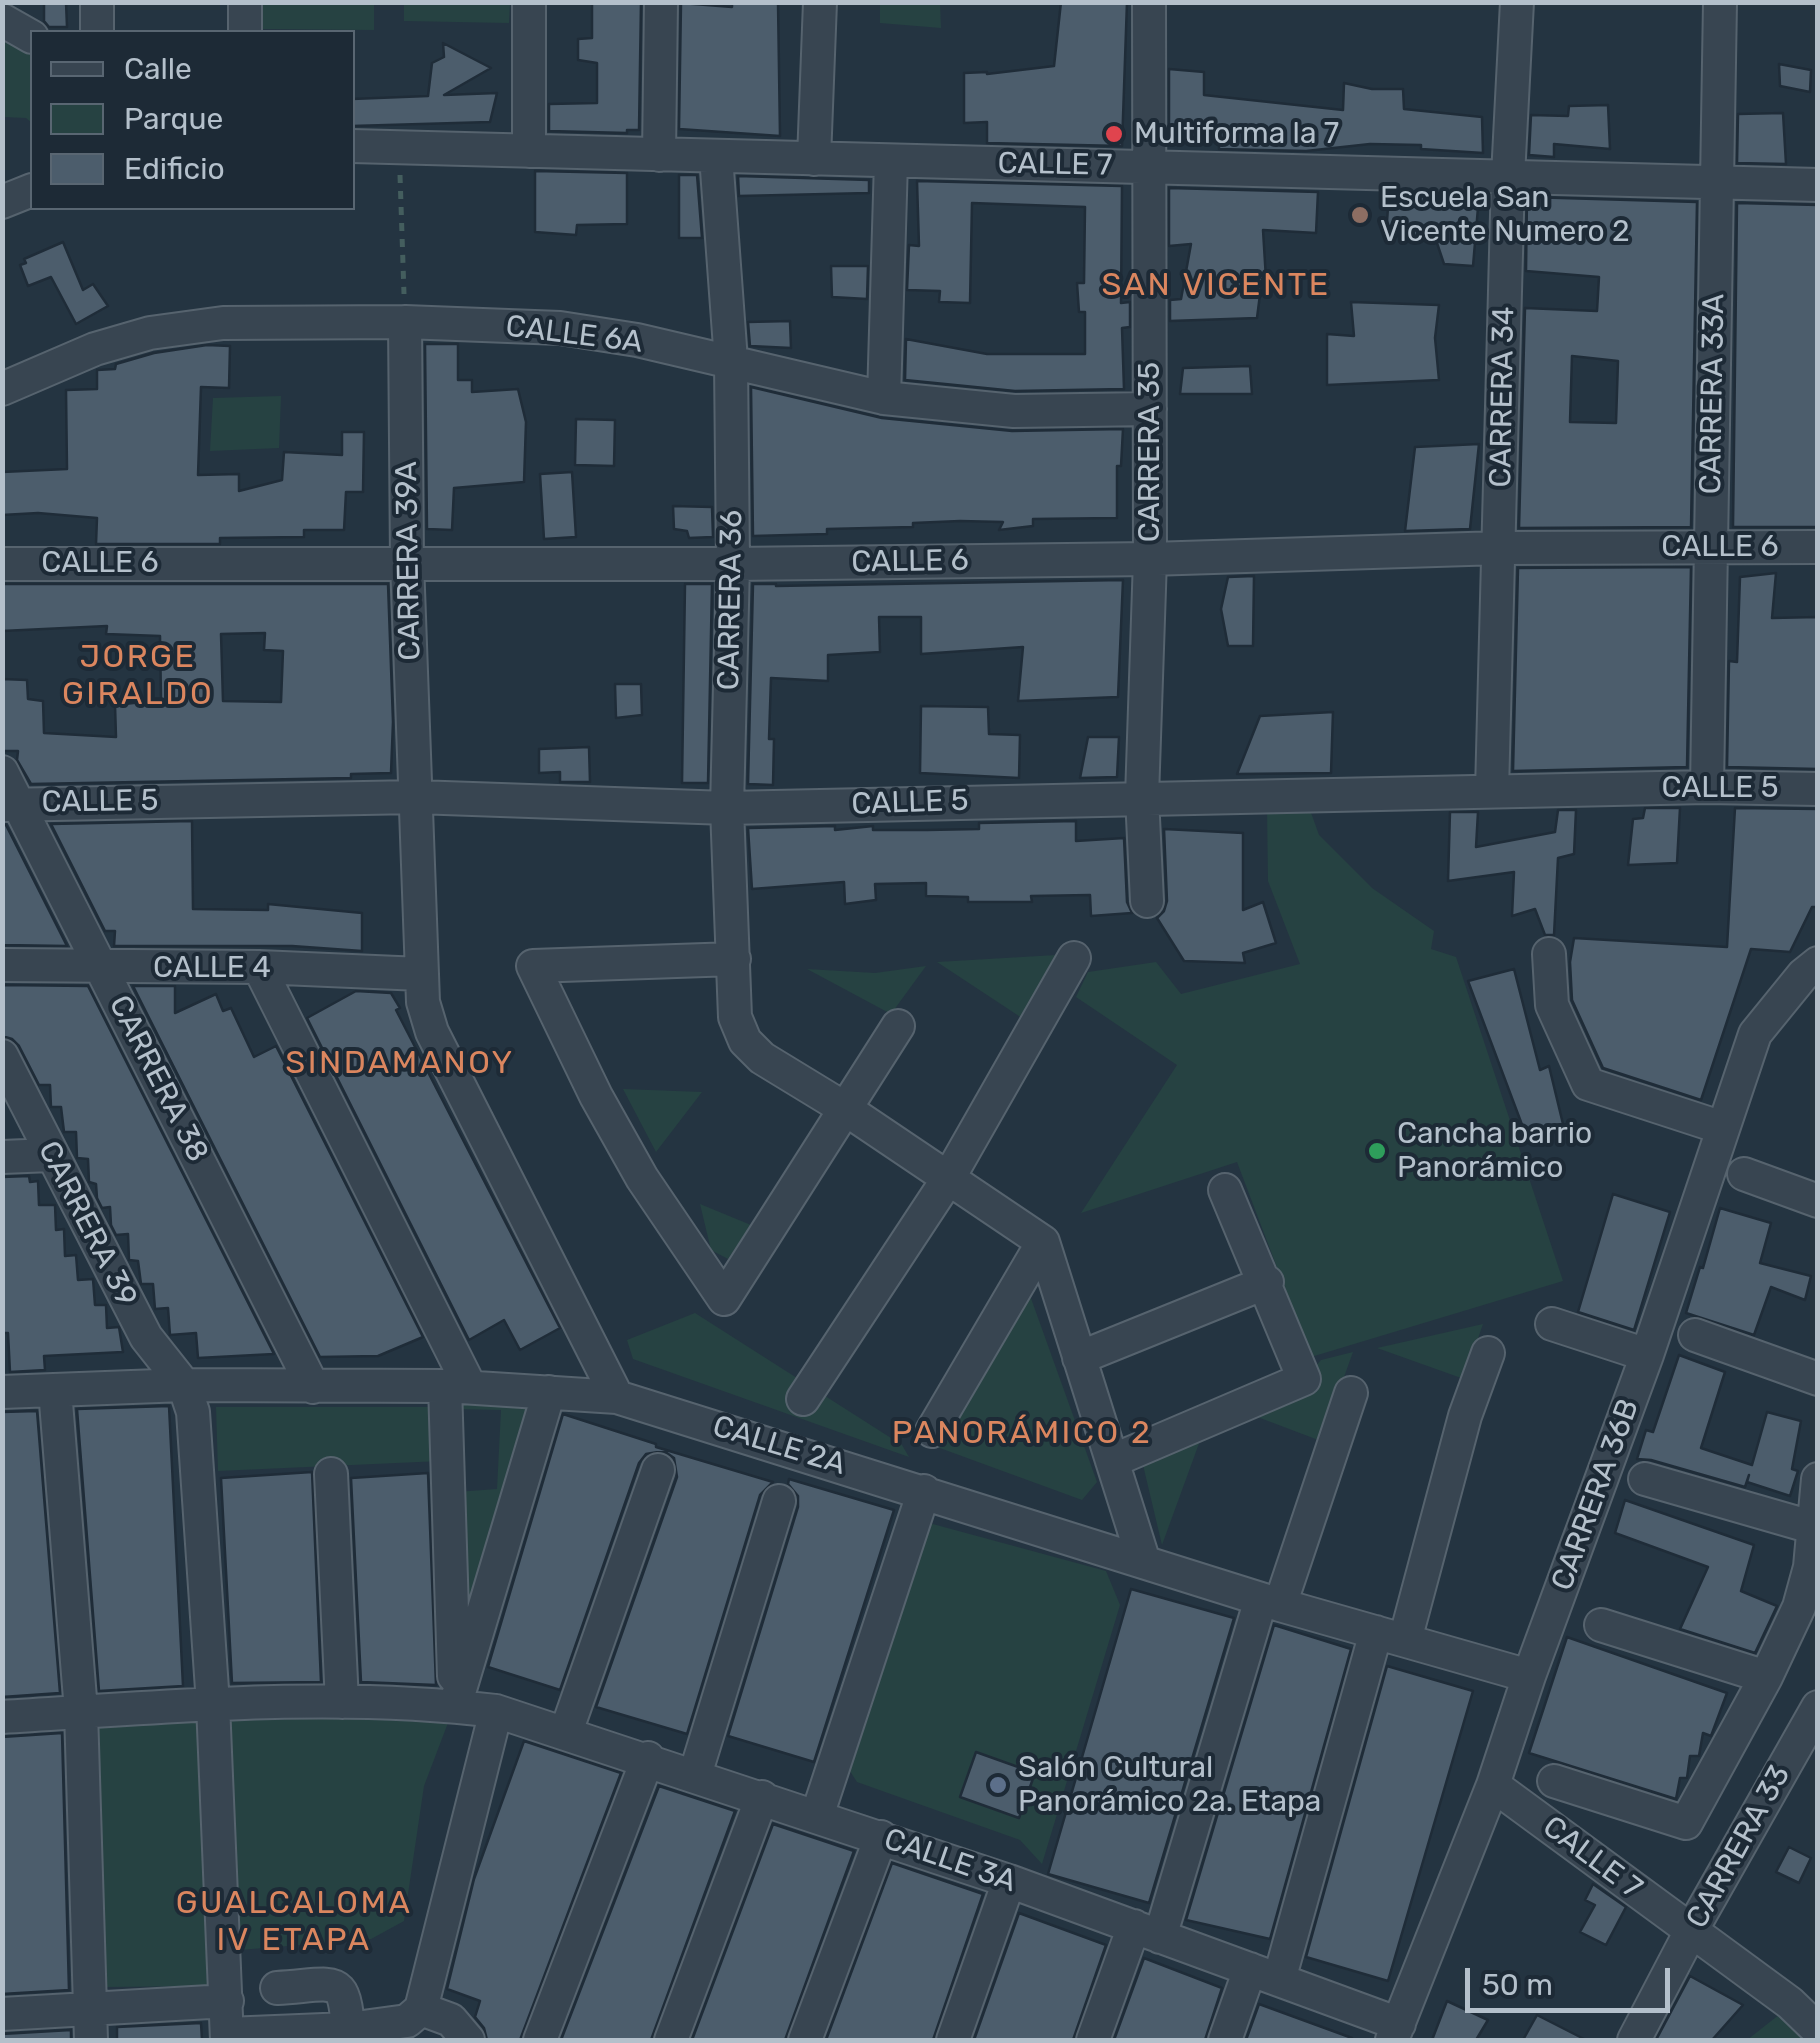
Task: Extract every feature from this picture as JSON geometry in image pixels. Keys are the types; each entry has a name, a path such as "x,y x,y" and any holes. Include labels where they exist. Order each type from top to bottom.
{"street":[{"path":"97,2 97,30"},
{"path":"245,2 245,30"},
{"path":"529,2 529,152"},
{"path":"659,154 661,2"},
{"path":"814,159 820,2"},
{"name":"CARRERA 35","path":"1147,901 1142,796 1150,559 1149,2"},
{"name":"CARRERA 34","path":"1492,791 1508,176 1517,2"},
{"name":"CARRERA 33A","path":"1707,786 1720,2"},
{"path":"2,20 30,36"},
{"name":"CALLE 7","path":"355,146 1818,185"},
{"name":"CARRERA 36","path":"716,156 731,361 733,564 728,808 735,1017 745,1041 762,1058 844,1108"},
{"path":"884,398 890,160"},
{"path":"2,202 30,191"},
{"name":"CALLE 6A","path":"2,389 94,349 150,333 223,323 405,322 560,328 636,340 884,398 1014,412 1150,409"},
{"name":"CARRERA 39A","path":"405,322 407,562 423,1002 432,1032 617,1397"},
{"name":"CALLE 6","path":"2,564 733,564 1150,559 1500,548 1818,548"},
{"name":"CARRERA 38","path":"2,772 11,804 102,967 312,1387"},
{"name":"CALLE 5","path":"11,804 416,797 728,808 1707,786 1818,789"},
{"path":"1548,954 1552,1006 1588,1084 1723,1128"},
{"path":"803,1398 948,1179 1074,958"},
{"path":"734,959 532,966 596,1096 642,1178 724,1299 898,1026"},
{"name":"CARRERA 36B","path":"1396,2032 1493,1784 1647,1355 1755,1034 1802,974 1818,963"},
{"name":"CALLE 4","path":"2,965 259,967 421,974"},
{"path":"259,967 458,1387 455,1706"},
{"name":"CARRERA 39","path":"2,1056 146,1338 184,1385"},
{"path":"844,1108 1042,1242 1144,1562"},
{"path":"2,1157 51,1156"},
{"path":"1744,1174 1818,1201"},
{"path":"1112,1461 1304,1380 1225,1190"},
{"path":"932,1431 1042,1242"},
{"path":"1079,1358 1266,1282"},
{"path":"1552,1324 1647,1355"},
{"path":"1695,1336 1818,1380"},
{"path":"1225,2040 1264,1974 1390,1636 1488,1352"},
{"name":"CALLE 2A","path":"6,1385 55,1390 184,1385 458,1387 617,1397 1270,1602 1529,1676"},
{"path":"184,1385 197,1438 227,2025"},
{"path":"55,1390 81,1711 90,2026"},
{"path":"455,1706 549,1392"},
{"path":"1093,2040 1147,1932 1351,1393"},
{"path":"566,1732 658,1470"},
{"path":"331,1474 342,1702"},
{"path":"1646,1479 1814,1528"},
{"path":"1554,1781 1686,1823 1766,1677 1799,1607 1810,1567 1818,1479"},
{"path":"818,1816 924,1491"},
{"path":"695,1775 780,1501"},
{"path":"1601,1626 1766,1677"},
{"name":"CALLE 3A","path":"2,1717 213,1704 342,1702 496,1711 1009,1880 1264,1974 1396,2032"},
{"name":"CARRERA 33","path":"1634,2040 1818,1707"},
{"path":"2,2014 90,2026 227,2025 349,2035 407,2021 421,2009 496,1711"},
{"path":"540,2040 648,1758"},
{"name":"CALLE 7","path":"1493,1784 1790,2003 1818,2030"},
{"path":"671,2040 762,1797"},
{"path":"805,2040 881,1837"},
{"path":"953,2040 1009,1880"},
{"path":"277,1988 332,1985 342,1990 347,2000 349,2035"},
{"path":"421,2009 452,2020 468,2040"}],"path":[{"path":"400,148 405,322"}],"green space":[{"path":"263,3 374,3 374,30 262,29"},
{"path":"404,3 510,3 509,23 404,21"},
{"path":"880,3 940,3 941,28 880,23"},
{"path":"3,35 30,42 30,121 3,117"},
{"path":"281,396 279,448 210,451 213,398"},
{"path":"1309,807 1319,835 1372,888 1434,931 1431,949 1456,957 1563,1281 1311,1357 1237,1162 1081,1213 1177,1065 1076,997 1088,972 1156,962 1181,994 1300,964 1268,881 1267,808"},
{"path":"1073,954 1028,1022 937,962"},
{"path":"926,966 891,1014 807,969 875,973"},
{"path":"623,1089 702,1092 656,1152"},
{"path":"700,1204 751,1225 728,1259 711,1250"},
{"path":"1028,1290 1097,1482 1082,1500 937,1447 955,1402"},
{"path":"695,1313 902,1445 909,1457 633,1359 627,1340"},
{"path":"1483,1324 1464,1379 1377,1348"},
{"path":"1353,1352 1321,1441 1231,1407 1308,1375 1321,1360"},
{"path":"448,1394 542,1396 463,1660 456,1492 497,1489 501,1410 453,1409"},
{"path":"216,1407 438,1407 441,1461 218,1471"},
{"path":"1209,1416 1162,1545 1138,1444"},
{"path":"918,1520 1106,1571 1120,1605 1042,1864 1020,1840 857,1782 844,1762"},
{"path":"454,1707 424,1786 404,1921 371,1939 240,1950 229,1713"},
{"path":"199,1714 207,1986 105,1987 92,1720"},
{"path":"1780,2014 1817,2040 1747,2040"}],"building":[{"path":"44,2 66,2 67,27 49,27 44,21"},
{"path":"592,2 641,2 639,130 549,131 549,104 597,103 597,63 578,60 578,39 592,38"},
{"path":"732,2 778,2 780,136 679,129 681,3 732,7"},
{"path":"1061,2 1127,2 1122,146 987,143 987,122 964,123 964,73 1054,66"},
{"path":"443,43 491,68 444,95 497,93 490,122 355,126 355,99 428,96 432,63 444,57"},
{"path":"1779,64 1811,70 1810,92 1780,86"},
{"path":"1169,69 1204,72 1204,95 1343,110 1344,83 1372,89 1403,89 1404,109 1482,117 1483,153 1421,149 1421,145 1370,144 1306,151 1219,149 1219,140 1169,135"},
{"path":"1608,105 1610,149 1554,144 1554,157 1529,155 1531,115 1568,116 1569,106"},
{"path":"1783,113 1786,164 1737,163 1738,114"},
{"path":"535,171 627,173 627,224 577,225 576,235 535,232"},
{"path":"679,175 697,175 702,238 679,238"},
{"path":"738,176 869,180 869,193 739,196"},
{"path":"917,181 1122,186 1121,303 1130,302 1130,327 1122,328 1124,389 1015,391 905,380 906,339 987,354 1085,354 1085,312 1079,312 1077,283 1084,283 1085,207 972,203 970,303 939,302 940,291 907,290 909,245 919,246"},
{"path":"1169,188 1318,192 1316,233 1263,230 1266,279 1262,279 1257,318 1170,321 1170,300 1181,299 1191,244 1169,246"},
{"path":"1389,194 1479,196 1473,266 1444,264 1436,240 1386,235"},
{"path":"1527,197 1697,202 1691,527 1519,528 1525,308 1597,311 1599,277 1526,271","holes":["1572,356 1618,361 1616,423 1570,422"]},
{"path":"1737,203 1818,205 1818,527 1733,527"},
{"path":"63,242 83,290 93,284 108,306 76,324 51,277 28,286 20,265 26,263 24,259"},
{"path":"831,266 868,266 867,299 832,297"},
{"path":"1351,302 1439,305 1435,338 1439,380 1327,385 1327,334 1354,336"},
{"path":"790,321 791,348 750,346 748,322"},
{"path":"425,344 458,344 458,380 472,380 472,392 518,389 526,422 524,482 454,488 452,530 427,529"},
{"path":"207,345 230,346 229,388 201,387 198,475 239,474 239,491 282,480 284,452 342,455 342,432 364,432 363,492 346,492 344,530 304,530 304,537 220,538 220,544 96,544 97,518 38,513 2,515 2,472 67,469 66,390 97,389 97,370 115,369 116,364 154,353"},
{"path":"1250,366 1252,394 1180,394 1183,368"},
{"path":"751,387 882,418 1012,431 1123,429 1121,466 1117,466 1117,518 1033,519 1033,526 999,530 1003,522 960,521 913,523 913,527 827,529 827,534 753,536"},
{"path":"576,419 615,420 614,466 575,465"},
{"path":"1479,444 1470,529 1405,531 1415,447"},
{"path":"572,472 576,537 544,539 540,474"},
{"path":"673,506 712,507 713,537 689,538 687,531 674,529"},
{"path":"1691,567 1687,767 1513,771 1518,568"},
{"path":"1776,573 1772,618 1818,617 1818,769 1727,767 1729,661 1737,662 1740,577"},
{"path":"1254,576 1253,646 1228,646 1221,609 1228,577"},
{"path":"1123,580 1118,697 1018,701 1023,647 921,654 921,617 879,617 880,652 828,655 828,681 771,678 769,739 774,739 773,785 748,784 753,584"},
{"path":"2,584 388,584 391,773 351,774 351,778 31,784 17,760 18,751 2,751 2,679 27,680 28,699 43,701 44,733 116,737 115,705 161,700 160,636 106,634 107,626 2,631","holes":["265,633 264,650 283,651 281,702 223,701 221,634"]},
{"path":"685,584 712,584 708,783 682,783"},
{"path":"615,684 641,684 642,715 616,718"},
{"path":"921,706 988,707 989,734 1020,735 1019,778 920,773"},
{"path":"1333,712 1331,773 1237,774 1260,716"},
{"path":"1088,737 1119,737 1117,777 1080,778"},
{"path":"589,747 590,782 560,782 560,772 539,773 539,749"},
{"path":"1645,808 1680,808 1677,863 1628,865 1633,819 1643,818"},
{"path":"1735,808 1818,809 1818,907 1812,907 1790,952 1751,949 1701,1100 1603,1068 1572,1000 1570,962 1574,938 1727,947"},
{"path":"1558,810 1576,810 1574,854 1558,858 1554,935 1545,935 1535,909 1512,916 1514,872 1448,881 1450,812 1478,812 1476,847 1555,832"},
{"path":"192,821 193,909 268,910 268,904 362,913 362,951 292,946 114,946 115,931 105,931 51,824"},
{"path":"1076,821 1076,841 1124,838 1127,902 1132,913 1091,916 1090,895 1031,896 1032,902 968,902 968,897 926,896 926,883 875,884 876,900 845,904 844,882 752,889 748,828 979,829 979,823"},
{"path":"2,825 6,825 67,946 2,945"},
{"path":"1164,829 1243,833 1243,910 1263,902 1276,943 1243,953 1245,963 1184,961 1157,918 1167,901"},
{"path":"1514,969 1540,1070 1549,1066 1563,1124 1527,1138 1468,981"},
{"path":"2,985 88,986 274,1354 198,1358 196,1333 170,1335 168,1308 155,1309 153,1284 141,1284 138,1261 129,1260 128,1234 116,1235 110,1207 102,1208 96,1184 89,1182 88,1159 77,1158 76,1132 64,1132 61,1107 51,1107 50,1085 39,1085 19,1046 2,1036"},
{"path":"133,986 175,986 175,1013 216,994 223,1011 231,1008 254,1057 276,1046 423,1337 378,1356 320,1357"},
{"path":"356,991 391,993 400,1008 396,1010 560,1328 520,1350 504,1320 469,1340 307,1018"},
{"path":"29,1176 30,1182 38,1181 39,1205 55,1205 56,1230 64,1229 65,1256 76,1255 78,1280 93,1279 95,1305 106,1305 107,1328 119,1327 123,1352 44,1356 45,1370 10,1372 8,1333 2,1333 2,1177"},
{"path":"1613,1194 1670,1212 1634,1330 1578,1312"},
{"path":"1720,1208 1771,1223 1760,1263 1811,1276 1805,1300 1771,1287 1754,1335 1686,1313"},
{"path":"1679,1355 1725,1372 1701,1448 1752,1465 1767,1412 1801,1421 1792,1469 1798,1471 1790,1496 1747,1482 1749,1475 1745,1487 1637,1459 1646,1430 1653,1432"},
{"path":"169,1406 183,1686 99,1691 77,1409"},
{"path":"37,1411 60,1693 2,1697 2,1412"},
{"path":"563,1414 773,1482 760,1495 687,1734 596,1707 677,1477 674,1458 664,1451 646,1454 639,1463 560,1690 488,1667"},
{"path":"312,1472 321,1682 232,1683 221,1478"},
{"path":"428,1473 436,1685 361,1682 351,1478"},
{"path":"789,1479 894,1510 814,1762 728,1736 798,1507 798,1496 788,1484"},
{"path":"1625,1500 1754,1545 1741,1591 1777,1606 1755,1653 1680,1629 1708,1567 1615,1533"},
{"path":"1131,1589 1234,1618 1149,1903 1048,1874"},
{"path":"1274,1625 1351,1649 1270,1939 1186,1920"},
{"path":"1567,1637 1727,1693 1711,1736 1703,1733 1699,1756 1690,1756 1687,1778 1680,1778 1676,1799 1529,1753"},
{"path":"1387,1666 1473,1691 1388,1981 1306,1957"},
{"path":"62,1733 69,1990 2,1994 2,1737"},
{"path":"524,1741 621,1773 520,2040 487,2040 475,2017 480,2001 447,1989 474,1879"},
{"name":"Salón Cultural Panorámico 2a. Etapa","path":"976,1752 1035,1773 1019,1818 960,1797"},
{"path":"659,1786 735,1811 651,2040 561,2040"},
{"path":"773,1824 854,1851 785,2040 692,2040"},
{"path":"1789,1847 1811,1858 1799,1883 1776,1872"},
{"path":"892,1863 983,1894 933,2040 826,2040"},
{"path":"1593,1884 1626,1907 1606,1945 1580,1932 1595,1905 1585,1900"},
{"path":"1019,1913 1106,1945 1073,2040 974,2040"},
{"path":"1144,1958 1222,1988 1205,2040 1114,2040"},
{"path":"1690,1976 1743,2005 1712,2040 1656,2040"},
{"path":"1447,2001 1488,2020 1476,2040 1432,2040"},
{"path":"1259,2004 1352,2038 1352,2040 1246,2040"},
{"path":"1537,2015 1586,2040 1523,2040"},
{"path":"201,2023 202,2040 117,2040 117,2027"},
{"path":"71,2030 71,2040 2,2040 2,2034"}],"place":[{"name":"Multiforma la 7","path":"1114,134"},
{"name":"Escuela San Vicente Numero 2","path":"1360,215"},
{"name":"Cancha barrio Panorámico","path":"1377,1151"},
{"name":"Salón Cultural Panorámico 2a. Etapa","path":"998,1785"}],"district":[{"name":"SAN VICENTE","path":"1216,286"},
{"name":"JORGE GIRALDO","path":"138,676"},
{"name":"SINDAMANOY","path":"400,1064"},
{"name":"PANORÁMICO 2","path":"1022,1434"},
{"name":"GUALCALOMA IV ETAPA","path":"294,1922"}]}
